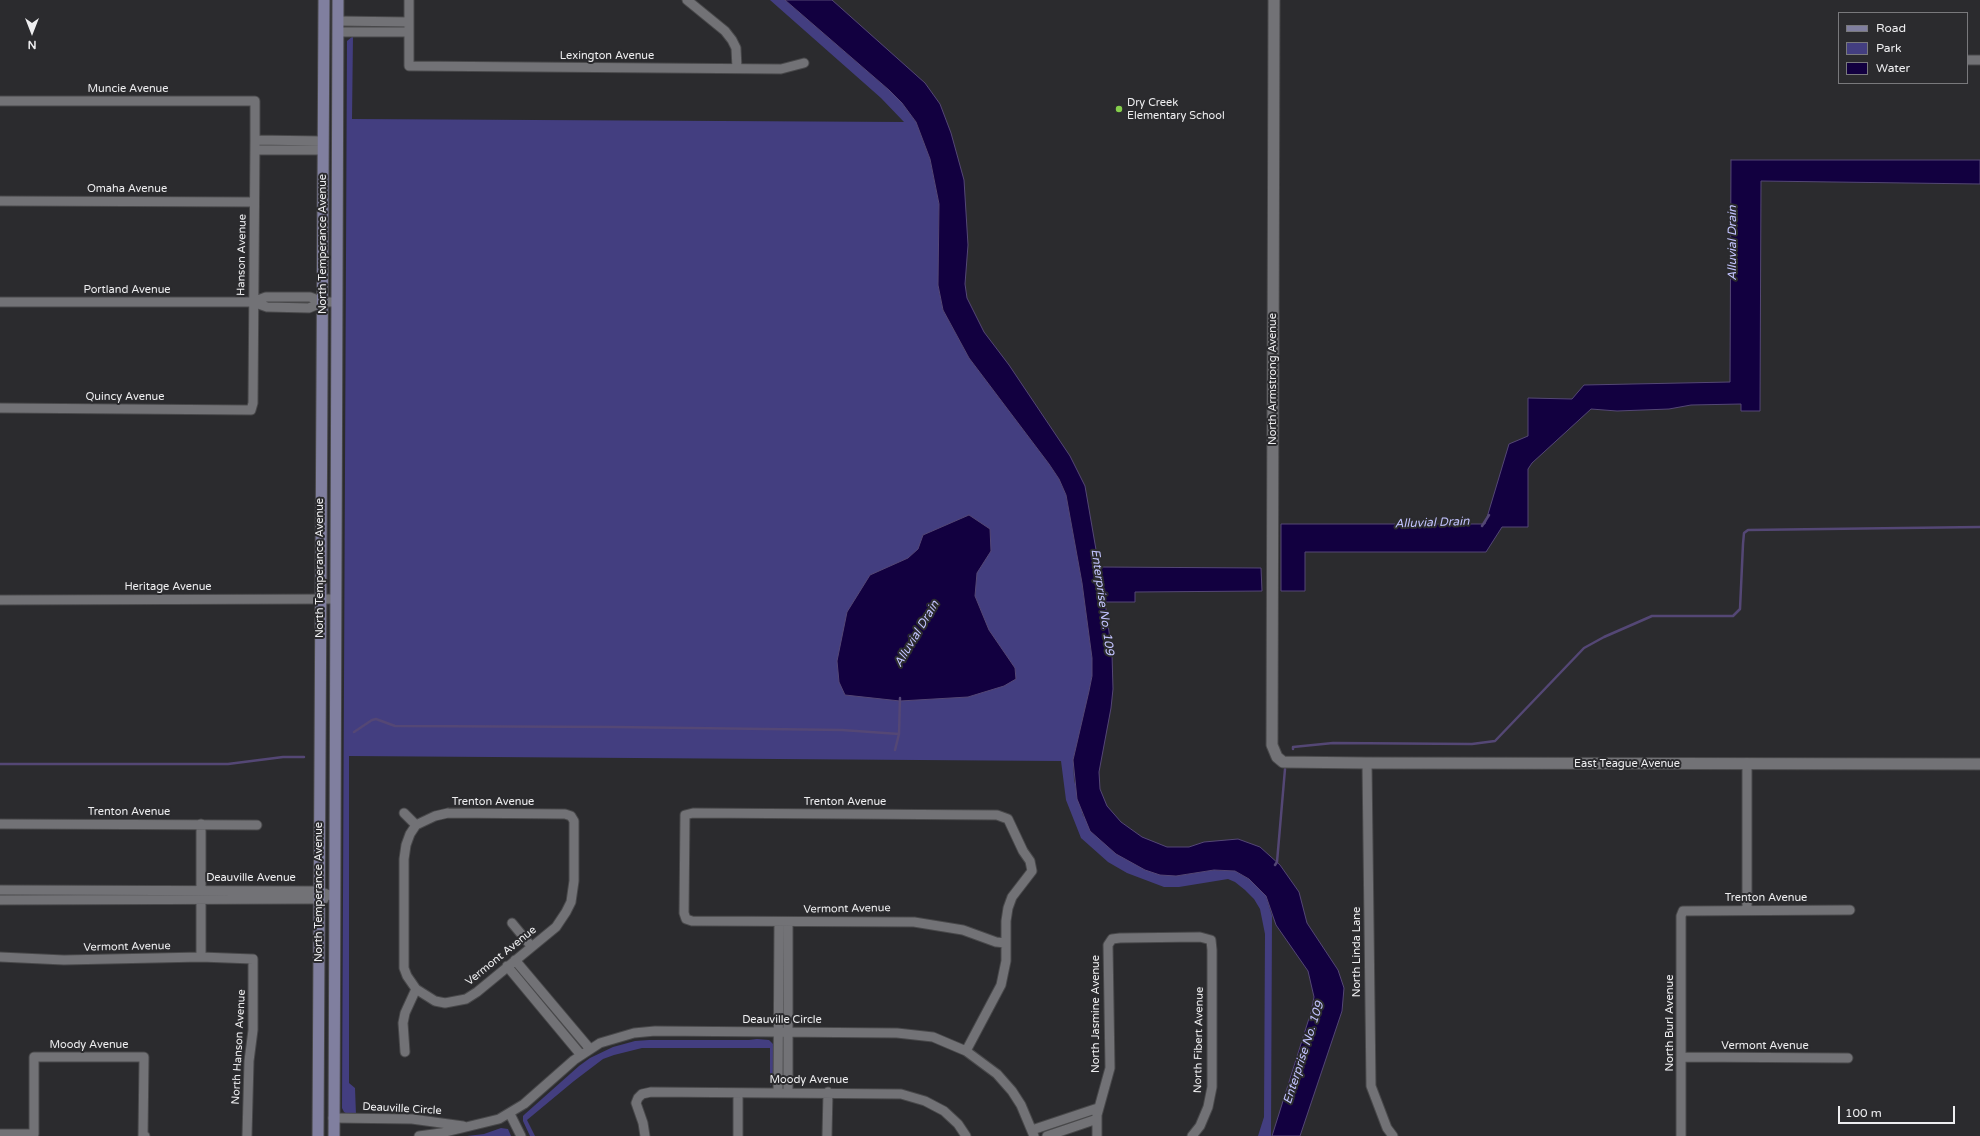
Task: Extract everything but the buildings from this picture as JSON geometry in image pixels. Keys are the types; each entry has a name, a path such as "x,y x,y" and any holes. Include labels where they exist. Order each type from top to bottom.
{"main road":[{"name":"North Temperance Avenue","path":"318,1136 324,0"},
{"name":"North Temperance Avenue","path":"333,1136 338,0"},
{"path":"318,1023 326,1060 325,1126 333,1136"}],"street":[{"path":"338,26 409,32 409,0"},
{"path":"687,0 725,31 732,40 736,48 737,68"},
{"name":"North Armstrong Avenue","path":"1274,0 1272,745 1277,756"},
{"path":"338,26 409,22"},
{"name":"Lexington Avenue","path":"409,32 409,66 781,69 804,63"},
{"path":"1968,60 1980,60"},
{"name":"Muncie Avenue","path":"0,101 255,101"},
{"name":"Hanson Avenue","path":"251,410 255,101"},
{"path":"255,145 323,145"},
{"name":"Omaha Avenue","path":"0,201 254,202"},
{"name":"Portland Avenue","path":"0,302 253,302 267,307 309,308 323,302 337,302"},
{"name":"Quincy Avenue","path":"0,408 251,410"},
{"name":"Heritage Avenue","path":"0,600 336,599"},
{"name":"East Teague Avenue","path":"1277,756 1283,762 1367,763 1980,764"},
{"name":"North Linda Lane","path":"1367,763 1371,1086 1387,1128 1393,1136"},
{"path":"1747,764 1747,910"},
{"path":"404,813 416,825 408,840 404,858 403,958 407,976 416,989 402,1023 405,1052"},
{"name":"Trenton Avenue","path":"416,825 430,818 448,813 565,814 571,816 574,821 573,891 566,912 556,927"},
{"name":"Trenton Avenue","path":"686,919 684,913 685,814 997,815 1008,819 1022,851 1032,865 1032,871 1012,897 1008,908 1006,921 1006,943"},
{"name":"Trenton Avenue","path":"0,824 257,825"},
{"path":"201,824 201,957"},
{"name":"Deauville Avenue","path":"0,890 201,890 334,897"},
{"name":"Deauville Avenue","path":"0,900 201,900 319,896"},
{"name":"Trenton Avenue","path":"1683,911 1850,910"},
{"name":"North Burl Avenue","path":"1681,1136 1683,911"},
{"name":"Vermont Avenue","path":"686,919 692,921 914,922 963,930 996,942 1006,943"},
{"path":"778,1092 778,1032 783,922"},
{"path":"783,922 788,1033 788,1092"},
{"path":"512,923 531,946"},
{"name":"Vermont Avenue","path":"416,989 435,1001 445,1003 457,1002 466,999 477,992 531,946 556,927"},
{"name":"North Jasmine Avenue","path":"1097,1136 1098,1108 1109,1075 1108,945 1112,939 1200,937 1210,940"},
{"name":"North Fibert Avenue","path":"1192,1136 1200,1126 1208,1107 1212,1087 1212,950 1210,940"},
{"path":"966,1050 1000,984 1006,961 1006,943"},
{"name":"Vermont Avenue","path":"0,958 80,960 201,957 254,959"},
{"name":"North Hanson Avenue","path":"247,1136 249,1061 253,1030 254,959"},
{"path":"515,960 590,1049"},
{"path":"507,966 581,1055"},
{"name":"Deauville Circle","path":"419,1136 484,1124 510,1114 590,1049 617,1037 634,1033 655,1031 914,1034 933,1037 966,1050 997,1074 1012,1091 1033,1133"},
{"name":"Moody Avenue","path":"0,1134 34,1134 34,1057 144,1057 144,1136"},
{"name":"Vermont Avenue","path":"1682,1057 1848,1058"},
{"name":"Moody Avenue","path":"645,1136 643,1123 636,1103 642,1094 651,1092 889,1092 914,1097 944,1111 958,1124 966,1136"},
{"path":"827,1136 828,1092"},
{"path":"738,1093 738,1136"},
{"path":"1033,1133 1098,1108"},
{"path":"510,1114 521,1136"},
{"name":"Deauville Circle","path":"333,1118 407,1119 468,1126"},
{"path":"1047,1136 1097,1119"}],"green space":[{"path":"770,0 785,0 889,90 902,103 916,122 930,159 939,204 938,285 943,310 969,358 1049,464 1059,479 1066,495 1082,583 1092,658 1092,676 1073,760 1074,780 1083,816 1176,876 1214,870 1235,871 1249,879 1266,896 1272,916 1271,1136 1258,1136 1264,1117 1265,934 1260,909 1254,899 1245,890 1235,882 1228,879 1179,887 1164,887 1127,873 1108,862 1081,838 1066,800 1061,761 349,756 349,1083 355,1088 356,1115 349,1115 344,1112 342,1108 347,41 353,36 352,119 904,122 881,98"},
{"path":"649,1040 769,1040 773,1044 773,1080 770,1086 770,1048 642,1048 603,1059 574,1081 527,1120 535,1136 530,1136 523,1121 523,1116 525,1114 579,1066 590,1058 613,1047 635,1041"},
{"path":"501,1128 508,1129 511,1136 467,1136 484,1134"}],"water":[{"name":"Enterprise No. 109","path":"785,0 832,0 925,83 940,104 951,133 964,180 968,245 965,284 967,298 984,332 1009,365 1070,456 1085,486 1099,567 1261,568 1262,591 1135,592 1135,602 1105,602 1112,654 1113,689 1099,772 1100,789 1107,806 1121,822 1142,837 1167,847 1189,847 1204,842 1238,839 1260,847 1280,865 1299,892 1307,923 1338,970 1344,988 1342,1011 1300,1136 1272,1136 1311,1012 1314,997 1308,971 1276,925 1266,896 1249,879 1235,871 1214,870 1176,876 1160,875 1145,870 1116,854 1090,831 1077,799 1073,760 1092,676 1092,658 1082,583 1066,495 1059,479 1049,464 969,358 943,310 938,285 939,204 930,159 916,122 902,103 889,90"},
{"path":"1731,160 1980,160 1980,184 1761,181 1760,411 1741,411 1741,404 1691,405 1669,409 1617,411 1591,409 1532,463 1528,469 1528,527 1502,527 1486,552 1305,552 1305,591 1281,591 1281,524 1485,524 1509,444 1528,436 1528,398 1572,399 1584,385 1730,382"},
{"path":"969,515 990,529 991,551 977,573 975,596 989,630 1015,668 1016,679 1004,686 968,697 900,701 845,695 839,682 837,661 847,612 870,575 908,558 918,549 923,535"}],"waterway":[{"name":"Alluvial Drain","path":"1482,526 1489,515"},
{"path":"1293,749 1293,747 1333,743 1472,744 1495,741 1584,648 1604,637 1652,616 1733,616 1740,609 1744,533 1748,530 1980,527"},
{"name":"Alluvial Drain","path":"895,750 899,734 900,698"},
{"path":"354,732 376,719 395,726 842,730 899,734"},
{"path":"0,764 228,764 283,757 304,757"},
{"path":"1275,865 1277,862 1285,769"}],"place":[{"name":"Dry Creek Elementary School","path":"1119,109"}]}
